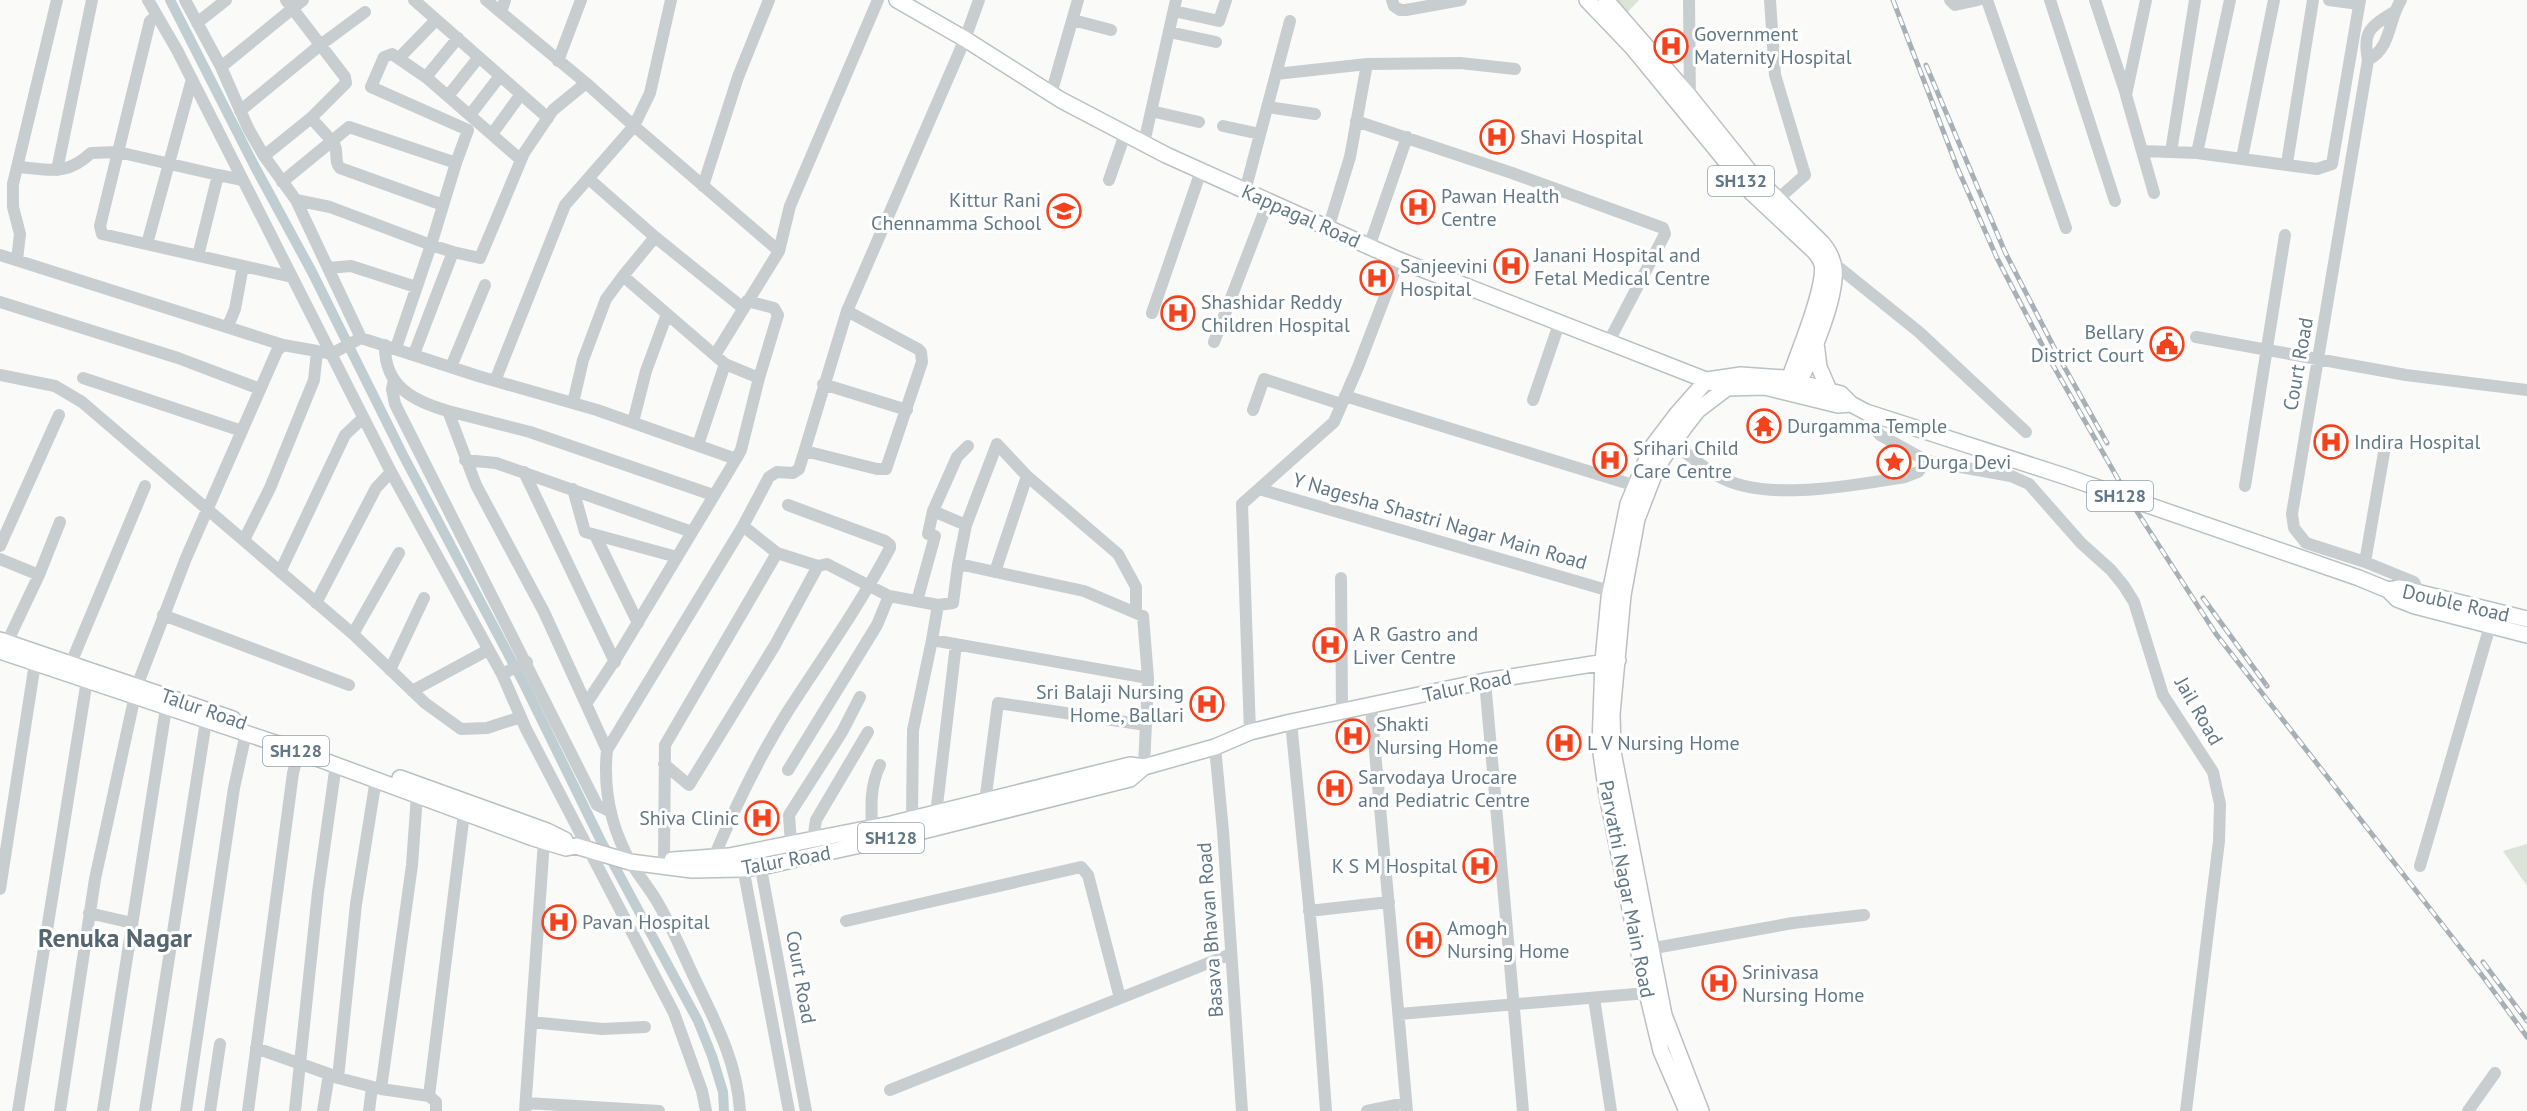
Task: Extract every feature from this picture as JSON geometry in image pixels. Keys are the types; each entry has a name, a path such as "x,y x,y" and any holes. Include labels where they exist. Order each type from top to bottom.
{"main road":[{"name":"Kappagal Road","path":"897,0 965,39 1051,94 1201,171 1399,260 1727,388"},
{"name":"SH132","path":"1587,0 1632,47 1752,193 1822,261 1823,270 1819,290 1792,386"},
{"name":"SH132","path":"1606,0 1690,97 1750,172 1822,243 1833,261"},
{"path":"1707,380 1741,375 1792,386 1816,343 1833,282 1833,261"},
{"path":"1816,343 1819,367 1829,390"},
{"name":"Parvathi Nagar Main Road","path":"1701,1111 1664,1015 1649,949 1613,752 1610,591 1628,504 1652,447 1707,380"},
{"name":"SH128","path":"1792,386 1838,405 1851,404"},
{"name":"SH128","path":"1727,388 1792,386 1829,390 1841,394 1851,404 1866,412 2064,476 2388,590"},
{"path":"1610,661 1636,519 1657,467 1698,410 1727,388"},
{"name":"Double Road","path":"2388,590 2400,588 2527,619"},
{"name":"Double Road","path":"2388,590 2397,599 2415,606 2527,635"},
{"name":"Talur Road","path":"2,646 71,663 135,691 547,831 591,852 630,862 692,870 742,861 758,850 936,814 1131,765 1144,767 1215,747 1250,732 1291,722 1485,681 1610,661"},
{"name":"Talur Road","path":"2,646 35,663 87,680 135,691 166,708 299,747 336,764 544,841 566,848 576,846"},
{"name":"Parvathi Nagar Main Road","path":"1610,661 1600,746 1607,795 1661,1052 1687,1111"},
{"name":"Talur Road","path":"630,862 714,857 742,861 761,867 923,831 1130,779 1144,767"}],"street":[{"path":"17,260 20,234 12,198 17,167 57,0"},
{"path":"57,170 92,0"},
{"path":"148,0 192,79 391,472 489,650 504,673 521,717 674,1013 702,1091 706,1111"},
{"path":"185,0 221,67 240,111 264,156 296,200 361,338"},
{"path":"197,23 226,0"},
{"path":"221,67 289,4 303,0"},
{"path":"414,0 548,118"},
{"path":"486,0 503,6 558,60 779,251"},
{"path":"558,60 580,0"},
{"path":"495,381 565,205 634,126 650,93 671,0"},
{"path":"703,186 738,77 769,0"},
{"path":"698,445 720,359 745,305 779,251 790,206 878,0"},
{"path":"741,1111 739,1089 724,1040 659,904 630,862 611,813 607,799 605,772 607,750 769,477 777,472 797,472 847,310 965,39 979,0"},
{"path":"1051,94 1078,0"},
{"path":"1144,143 1175,6 1219,21 1226,0"},
{"path":"1392,0 1394,6 1400,10 1406,10 1461,0"},
{"path":"1689,0 1690,118"},
{"path":"1770,0 1775,75 1805,176 1779,199"},
{"path":"1950,0 1955,5 1978,0"},
{"path":"1987,0 2066,228"},
{"path":"2050,0 2115,201"},
{"path":"2095,0 2126,95 2154,193"},
{"path":"2126,95 2146,0"},
{"path":"2171,152 2195,0"},
{"path":"2197,153 2230,0"},
{"path":"2242,158 2274,0"},
{"path":"2287,163 2313,0"},
{"path":"2143,151 2197,153 2287,163 2317,169 2332,164 2359,2 2329,0"},
{"name":"Court Road","path":"2368,60 2376,56 2389,36 2394,12 2401,0"},
{"path":"264,156 311,118 346,83 345,76 319,46 289,4"},
{"path":"240,111 319,46 365,12"},
{"name":"Court Road","path":"2394,12 2373,24 2366,46 2368,60 2292,514 2294,528 2306,543 2365,562 2415,582 2419,593"},
{"path":"156,16 150,21 100,230 107,236 292,277"},
{"path":"399,58 436,20"},
{"path":"1072,20 1110,30"},
{"path":"1245,191 1290,21"},
{"path":"1169,32 1216,42"},
{"path":"426,77 458,38"},
{"path":"471,121 426,77 392,54 384,57 370,87 471,121 492,134 521,160"},
{"path":"448,96 479,57"},
{"path":"1276,74 1367,64 1460,63 1515,69"},
{"path":"1328,229 1350,157 1367,64"},
{"path":"500,76 471,121 431,244 416,287 390,346 386,365 394,380 419,401 448,411 530,432 713,495"},
{"path":"147,244 192,79"},
{"path":"296,200 330,207 453,252 480,258 521,160 553,110 586,83"},
{"path":"492,134 521,94"},
{"path":"1267,107 1315,114"},
{"path":"1151,111 1199,122"},
{"path":"311,118 337,149 337,164 340,168 443,205"},
{"path":"1356,121 1512,173 1663,228 1665,234 1608,343"},
{"path":"1223,126 1260,134"},
{"path":"282,182 349,128 456,163"},
{"path":"1109,180 1125,134"},
{"path":"1369,247 1407,137"},
{"path":"17,167 57,170 72,168 91,153 118,152 243,180"},
{"path":"1152,313 1201,171"},
{"path":"198,256 219,175"},
{"path":"586,704 615,662 741,450 778,315 774,308 745,305 655,237 589,179"},
{"path":"1214,342 1268,202"},
{"path":"2245,486 2285,235"},
{"path":"573,403 583,360 606,299 655,237"},
{"path":"414,354 453,252"},
{"path":"0,255 283,345 331,354 361,338 390,346 495,381 633,422 736,459"},
{"path":"1250,732 1242,504 1334,422 1399,260"},
{"path":"1833,261 1919,332 2026,432"},
{"path":"228,326 235,309 243,266"},
{"path":"328,268 351,266 416,287"},
{"path":"623,276 720,359 759,378"},
{"path":"451,367 485,285"},
{"path":"0,302 178,358 260,389"},
{"path":"805,451 877,469 886,469 922,362 921,352 847,310"},
{"path":"633,422 646,371 667,314"},
{"path":"1533,400 1559,324"},
{"path":"2196,337 2267,348 2406,375 2527,390"},
{"path":"60,1111 90,913 135,691 163,615 204,519 277,351 283,345"},
{"path":"244,540 270,488 314,380 317,351"},
{"path":"0,375 55,386 70,394 204,519 244,540 353,634 412,691 461,729 487,728 521,717"},
{"path":"82,378 242,431"},
{"path":"1254,410 1264,379 1636,486"},
{"path":"394,380 392,389 395,404 523,663 597,806 611,813"},
{"path":"823,384 907,410"},
{"path":"448,411 465,460 544,612 607,750"},
{"name":"Jail Road","path":"1866,412 1871,424 1880,435 1927,461 2020,478 2030,484 2081,543 2110,570 2134,602 2163,695 2213,772 2220,804 2219,841 2186,1111"},
{"path":"0,546 59,415"},
{"path":"280,572 345,435 363,418"},
{"path":"1673,443 1719,477 1754,487 1781,490 1815,489 1905,477 1918,471 1927,461"},
{"path":"742,526 777,553 818,566 827,564 889,596 938,605 953,603 966,525 997,444 1027,476 1074,518 1101,537 1118,554 1136,587 1136,613"},
{"path":"917,602 935,536 928,534 933,511 957,457 968,446"},
{"path":"2365,562 2385,447"},
{"path":"465,460 496,463 692,532"},
{"path":"315,603 376,488 391,472"},
{"path":"524,472 615,662"},
{"path":"994,572 1027,476"},
{"path":"71,663 145,486"},
{"path":"573,489 585,532 677,557"},
{"name":"Y Nagesha Shastri Nagar Main Road","path":"1259,489 1610,591"},
{"path":"714,857 740,798 788,711 870,586 890,548 889,542 788,505"},
{"path":"933,511 966,525"},
{"path":"2,646 39,575 60,522"},
{"path":"595,535 638,623"},
{"path":"664,861 665,745 777,553"},
{"path":"353,634 399,554"},
{"path":"0,559 39,575"},
{"path":"958,565 1084,591 1143,616 1148,678 1144,767"},
{"path":"664,764 689,785 775,645 818,566"},
{"path":"1341,578 1342,712"},
{"path":"788,770 877,625 889,596"},
{"path":"390,670 424,598"},
{"path":"912,819 913,730 938,605"},
{"path":"163,615 349,685"},
{"path":"2420,866 2490,626"},
{"path":"932,640 1148,678"},
{"path":"936,814 956,644"},
{"path":"412,691 489,650"},
{"path":"0,889 5,832 35,663"},
{"path":"504,673 523,663"},
{"path":"18,1111 87,680"},
{"path":"1485,681 1523,1111"},
{"path":"791,844 789,814 842,732 860,697"},
{"path":"985,802 998,703 1146,725"},
{"path":"1367,1111 1407,1107 1371,706"},
{"path":"103,1111 166,708"},
{"path":"145,1111 207,721"},
{"path":"1291,722 1310,911 1326,1111"},
{"path":"813,840 816,820 868,732"},
{"path":"186,1111 234,788 246,733"},
{"path":"248,1111 273,915 299,747"},
{"name":"Basava Bhavan Road","path":"1215,747 1242,1111"},
{"path":"295,1111 318,892 336,764"},
{"path":"872,828 871,799 880,765"},
{"path":"323,1111 333,1076 356,904 376,779"},
{"path":"369,1111 376,1088 412,865 417,795"},
{"path":"429,1096 464,813"},
{"path":"544,841 526,1107 659,1111"},
{"name":"Court Road","path":"758,850 806,1111"},
{"name":"Court Road","path":"742,861 789,1111"},
{"path":"846,921 1081,867 1088,875 1120,998"},
{"path":"1310,911 1389,902"},
{"path":"90,913 132,923"},
{"path":"1649,949 1793,923 1864,915"},
{"path":"890,1090 1231,954"},
{"path":"1399,1014 1647,993"},
{"path":"1594,998 1611,1111"},
{"path":"531,1022 602,1029 645,1027"},
{"path":"210,1111 220,1044"},
{"path":"256,1048 333,1076 376,1088 429,1096 436,1102 435,1111"},
{"path":"2468,1111 2495,1073"}],"shaded area":[{"path":"1615,0 1639,0 1627,13"},
{"path":"2527,844 2527,886 2503,851"}],"waterway":[{"path":"170,0 255,167 312,272 403,455 524,684 600,839 698,1021 723,1092 724,1111"}],"railway":[{"path":"1893,0 1957,167 1997,258 2050,360 2134,507 2216,634 2484,978 2527,1037"},
{"path":"1926,65 2005,252 2061,361 2107,443"},
{"path":"2203,598 2267,686"},
{"path":"2483,962 2527,1021"}],"place":[{"name":"Government Maternity Hospital","path":"1671,46"},
{"name":"Shavi Hospital","path":"1497,137"},
{"name":"Pawan Health Centre","path":"1418,207"},
{"name":"Kittur Rani Chennamma School","path":"1064,211"},
{"name":"Janani Hospital and Fetal Medical Centre","path":"1511,266"},
{"name":"Sanjeevini Hospital","path":"1377,278"},
{"name":"Shashidar Reddy Children Hospital","path":"1178,313"},
{"name":"Bellary District Court","path":"2167,344"},
{"name":"Durgamma Temple","path":"1764,426"},
{"name":"Indira Hospital","path":"2331,442"},
{"name":"Srihari Child Care Centre","path":"1610,460"},
{"name":"Durga Devi","path":"1894,462"},
{"name":"A R Gastro and Liver Centre","path":"1330,645"},
{"name":"Sri Balaji Nursing Home, Ballari","path":"1207,704"},
{"name":"Shakti Nursing Home","path":"1353,736"},
{"name":"L V Nursing Home","path":"1564,743"},
{"name":"Sarvodaya Urocare and Pediatric Centre","path":"1335,788"},
{"name":"Shiva Clinic","path":"762,818"},
{"name":"K S M Hospital","path":"1480,866"},
{"name":"Pavan Hospital","path":"559,922"},
{"name":"Amogh Nursing Home","path":"1424,940"},
{"name":"Srinivasa Nursing Home","path":"1719,983"}],"district":[{"name":"Renuka Nagar","path":"115,938"}]}
